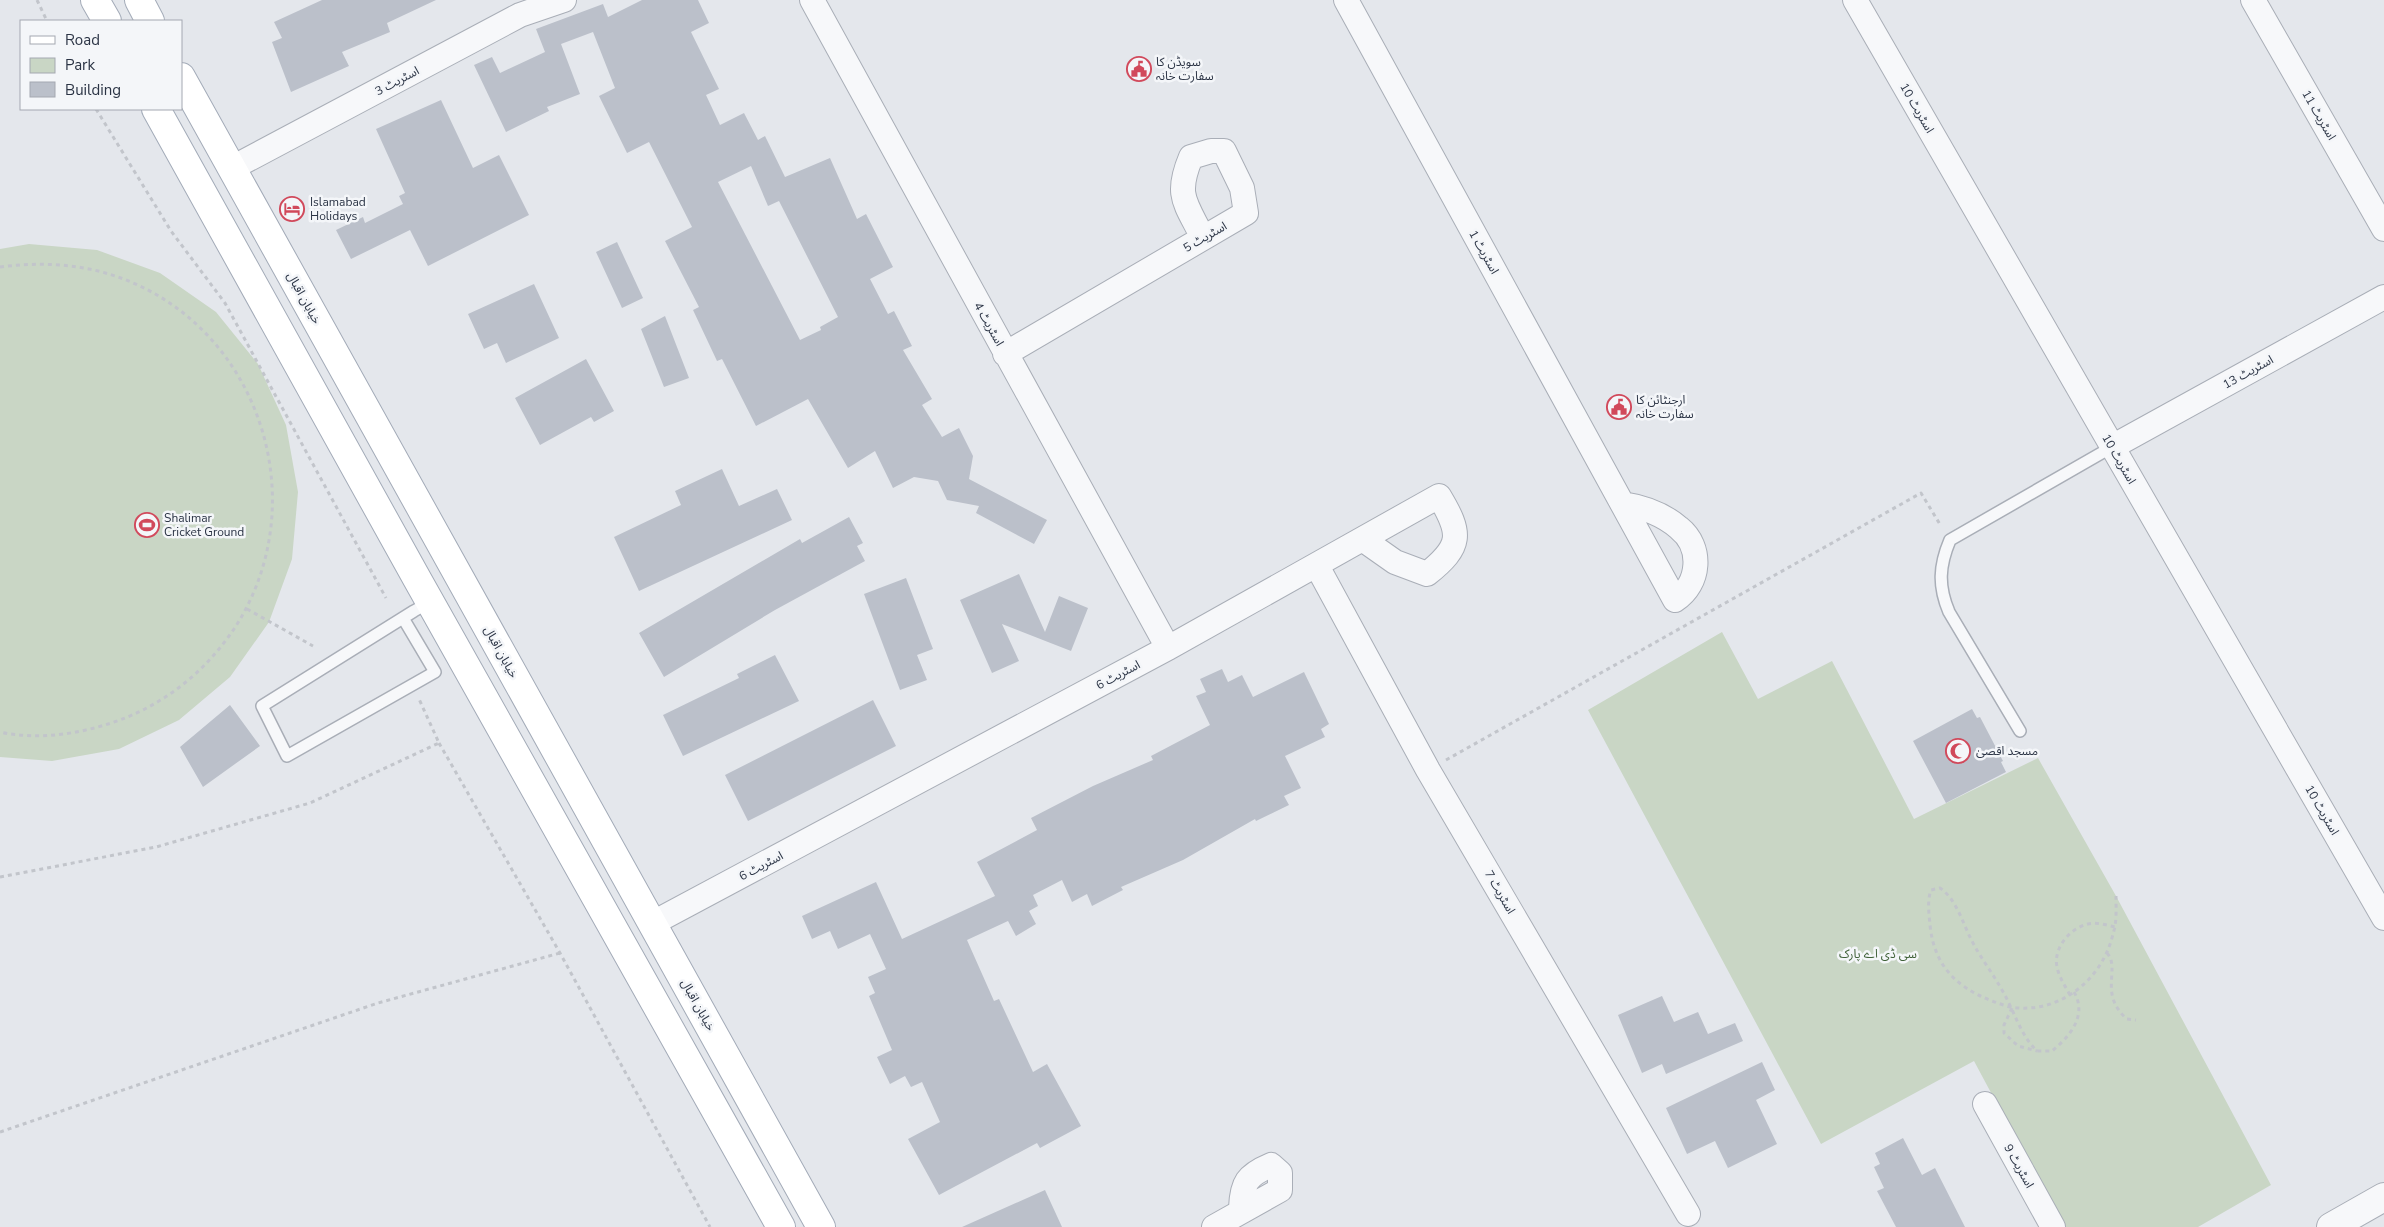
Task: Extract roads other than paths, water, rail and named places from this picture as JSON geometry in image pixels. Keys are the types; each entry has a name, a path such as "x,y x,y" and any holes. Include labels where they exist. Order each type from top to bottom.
{"main road":[{"path":"95,0 106,20"},
{"path":"139,0 149,20"},
{"name":"خیابان اقبال","path":"182,78 821,1227"},
{"path":"157,110 416,578 781,1227"},
{"path":"416,578 449,559"}],"street":[{"name":"اسٹریٹ 3","path":"232,168 520,15 564,0"},
{"name":"اسٹریٹ 4","path":"812,0 1168,648"},
{"name":"اسٹریٹ 1","path":"1346,0 1623,504"},
{"name":"اسٹریٹ 10","path":"1855,0 2384,918"},
{"name":"اسٹریٹ 11","path":"2253,0 2384,230"},
{"name":"اسٹریٹ 5","path":"1005,354 1246,213 1242,188 1224,152 1211,151 1191,157 1182,177 1182,195 1202,236"},
{"name":"اسٹریٹ 13","path":"2112,447 2384,297"},
{"name":"اسٹریٹ 6","path":"653,923 1168,648 1439,496 1450,514 1456,538 1448,557 1427,574 1395,562 1368,543"},
{"name":"اسٹریٹ 7","path":"1317,566 1428,770 1688,1214"},
{"name":"اسٹریٹ 9","path":"1985,1104 2052,1227"},
{"path":"1214,1227 1280,1190 1280,1173 1271,1165 1255,1172 1242,1188 1241,1208"},
{"path":"2331,1227 2384,1197"}],"lane":[{"path":"2020,731 1949,612 1942,594 1942,559 1950,540 2112,447"},
{"path":"403,618 435,672 287,756 262,706 403,618 430,602"}],"place":[{"name":"سویڈن کا سفارت خانہ","path":"1139,69"},
{"name":"Islamabad Holidays","path":"292,209"},
{"name":"ارجنٹائن کا سفارت خانہ","path":"1619,407"},
{"name":"Shalimar Cricket Ground","path":"147,525"},
{"name":"مسجد اقصیٰ","path":"1958,751"}],"park label":[{"name":"سی ڈی اے پارک","path":"1878,954"}]}
